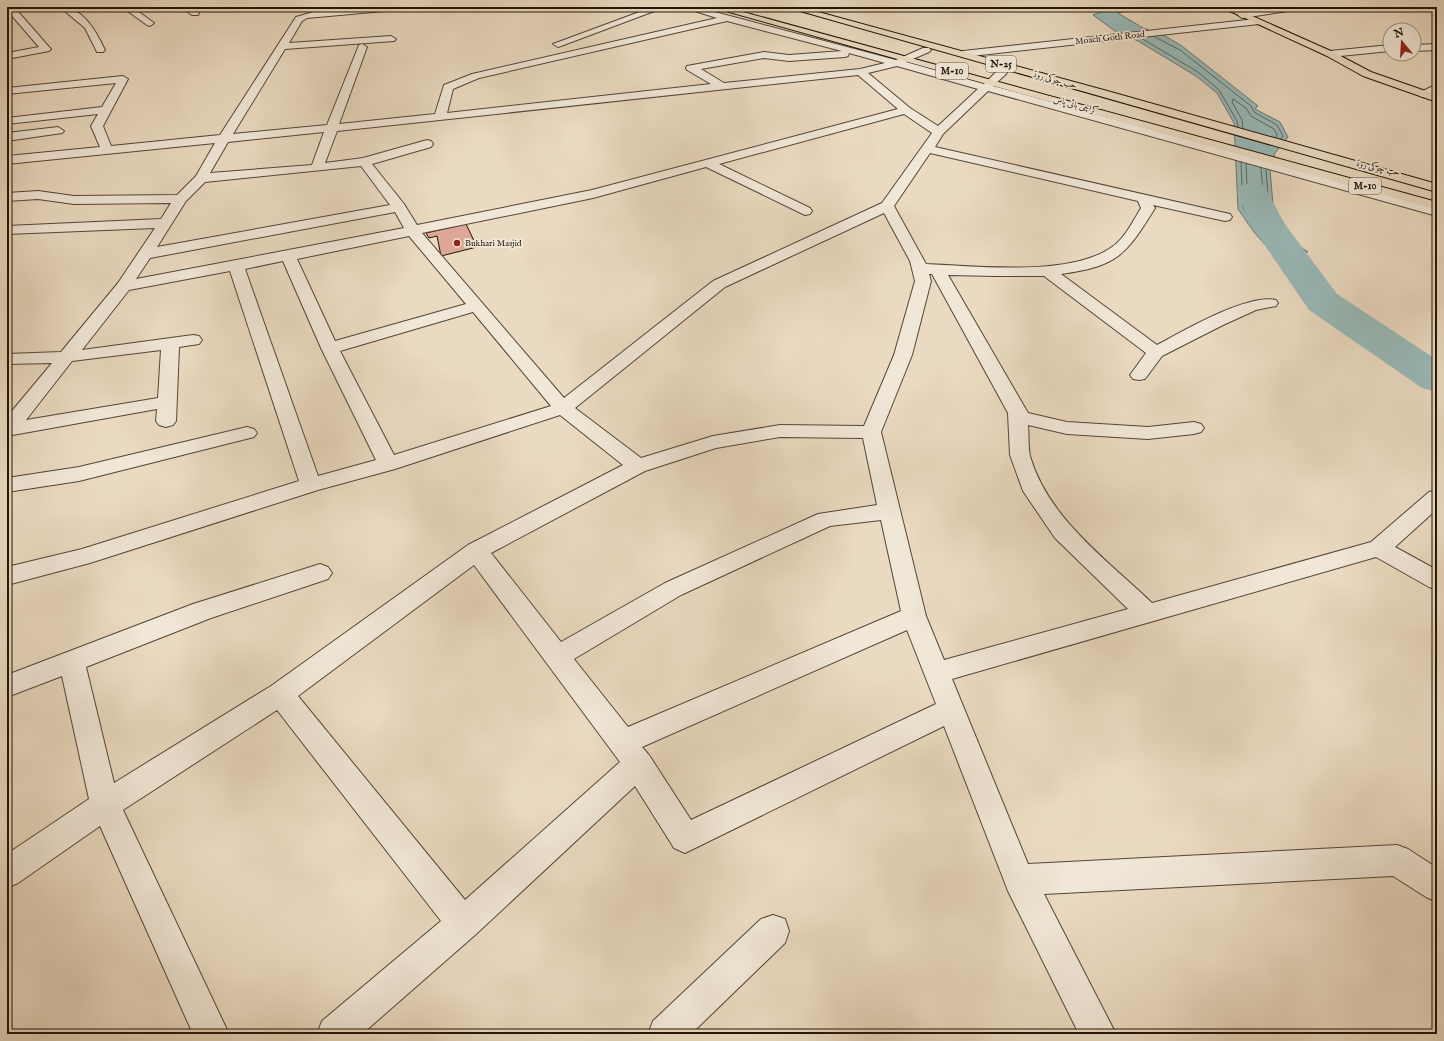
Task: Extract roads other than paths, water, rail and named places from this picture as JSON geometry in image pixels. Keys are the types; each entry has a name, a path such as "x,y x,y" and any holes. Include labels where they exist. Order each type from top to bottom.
{"main road":[{"path":"715,7 901,60"},
{"name":"Moach Goth Road","path":"1225,7 1330,54 1367,74 1437,99"},
{"path":"787,9 926,50 993,81 1099,99 1210,124"},
{"name":"حب چوکی روڈ","path":"787,9 963,54 1304,150 1437,182"},
{"name":"حب چوکی روڈ","path":"1320,154 1437,188"},
{"name":"M-10","path":"1295,169 1437,206"}],"street":[{"path":"7,56 46,49 9,7"},
{"path":"64,7 89,27 100,50"},
{"path":"126,7 150,23"},
{"path":"185,7 195,13"},
{"path":"7,429 124,286 181,199 201,178 223,140 299,19 305,16 406,7"},
{"path":"553,46 661,7"},
{"path":"686,7 862,53 901,60 993,81 1437,212"},
{"path":"1242,15 1294,7"},
{"path":"440,117 448,87 476,76 729,18"},
{"name":"Moach Goth Road","path":"963,54 1256,22"},
{"path":"282,46 391,39"},
{"path":"317,168 333,129 362,47"},
{"path":"1422,48 1437,47"},
{"path":"1330,54 1382,49"},
{"path":"7,160 541,108 724,86 860,72 901,60 926,50"},
{"path":"724,86 692,68 764,55 789,58 862,53"},
{"path":"860,72 906,110 939,132"},
{"path":"7,91 123,79 104,110 97,126 106,150"},
{"path":"7,576 82,557 311,484 388,464 563,408 719,284 886,206 939,132 993,81"},
{"path":"1422,94 1437,87"},
{"path":"99,95 115,93"},
{"path":"7,121 104,110"},
{"path":"124,286 288,256 593,194 906,110"},
{"path":"82,128 97,126"},
{"path":"7,137 67,130"},
{"path":"201,178 317,168 364,162 427,144"},
{"path":"927,149 1144,200 1225,217"},
{"path":"364,162 399,207 412,231 563,408 638,466"},
{"path":"707,163 805,211"},
{"path":"7,197 38,195 74,200 181,199"},
{"path":"928,269 1046,270 1072,268 1097,262 1118,251 1131,236 1148,208 1144,200"},
{"path":"886,206 918,261 928,269 1018,413 1020,455 1034,491 1063,532 1147,613"},
{"path":"145,254 399,207"},
{"path":"7,230 165,223"},
{"path":"288,256 330,348 388,464"},
{"path":"236,266 311,484"},
{"path":"928,269 923,281 916,312 903,355 871,432 914,616 1019,880 1098,1034"},
{"path":"1046,270 1156,352"},
{"path":"1139,375 1156,352 1217,321 1252,306 1270,303"},
{"path":"330,348 475,306"},
{"path":"7,358 66,357 193,340"},
{"path":"166,421 170,343"},
{"path":"7,429 166,402"},
{"path":"1018,416 1067,428 1148,433 1194,428"},
{"path":"7,872 105,806 280,694 476,551 638,466 714,442 780,431 871,432"},
{"path":"7,485 79,474 247,433"},
{"path":"936,673 1379,548 1437,497"},
{"path":"557,657 673,589 826,519 889,511"},
{"path":"1379,548 1437,581"},
{"path":"476,551 631,753 685,838 951,710"},
{"path":"7,686 202,612 320,573"},
{"path":"334,1034 463,923 631,753 914,616"},
{"path":"72,662 105,806 211,1034"},
{"path":"280,694 463,923"},
{"path":"1019,880 1397,860 1437,886"},
{"path":"666,1034 773,931"}],"water":[{"path":"1098,7 1120,7 1127,11 1118,13 1143,28 1165,36 1182,46 1258,106 1255,109 1280,122 1288,137 1275,153 1270,169 1273,205 1295,243 1308,252 1274,255 1254,232 1238,209 1234,123 1217,93 1196,76 1138,41 1115,31 1093,15 1103,11"}],"waterway":[{"path":"1253,192 1268,225 1323,302 1437,379"}],"place":[{"name":"Bukhari Masjid","path":"457,243"}]}
